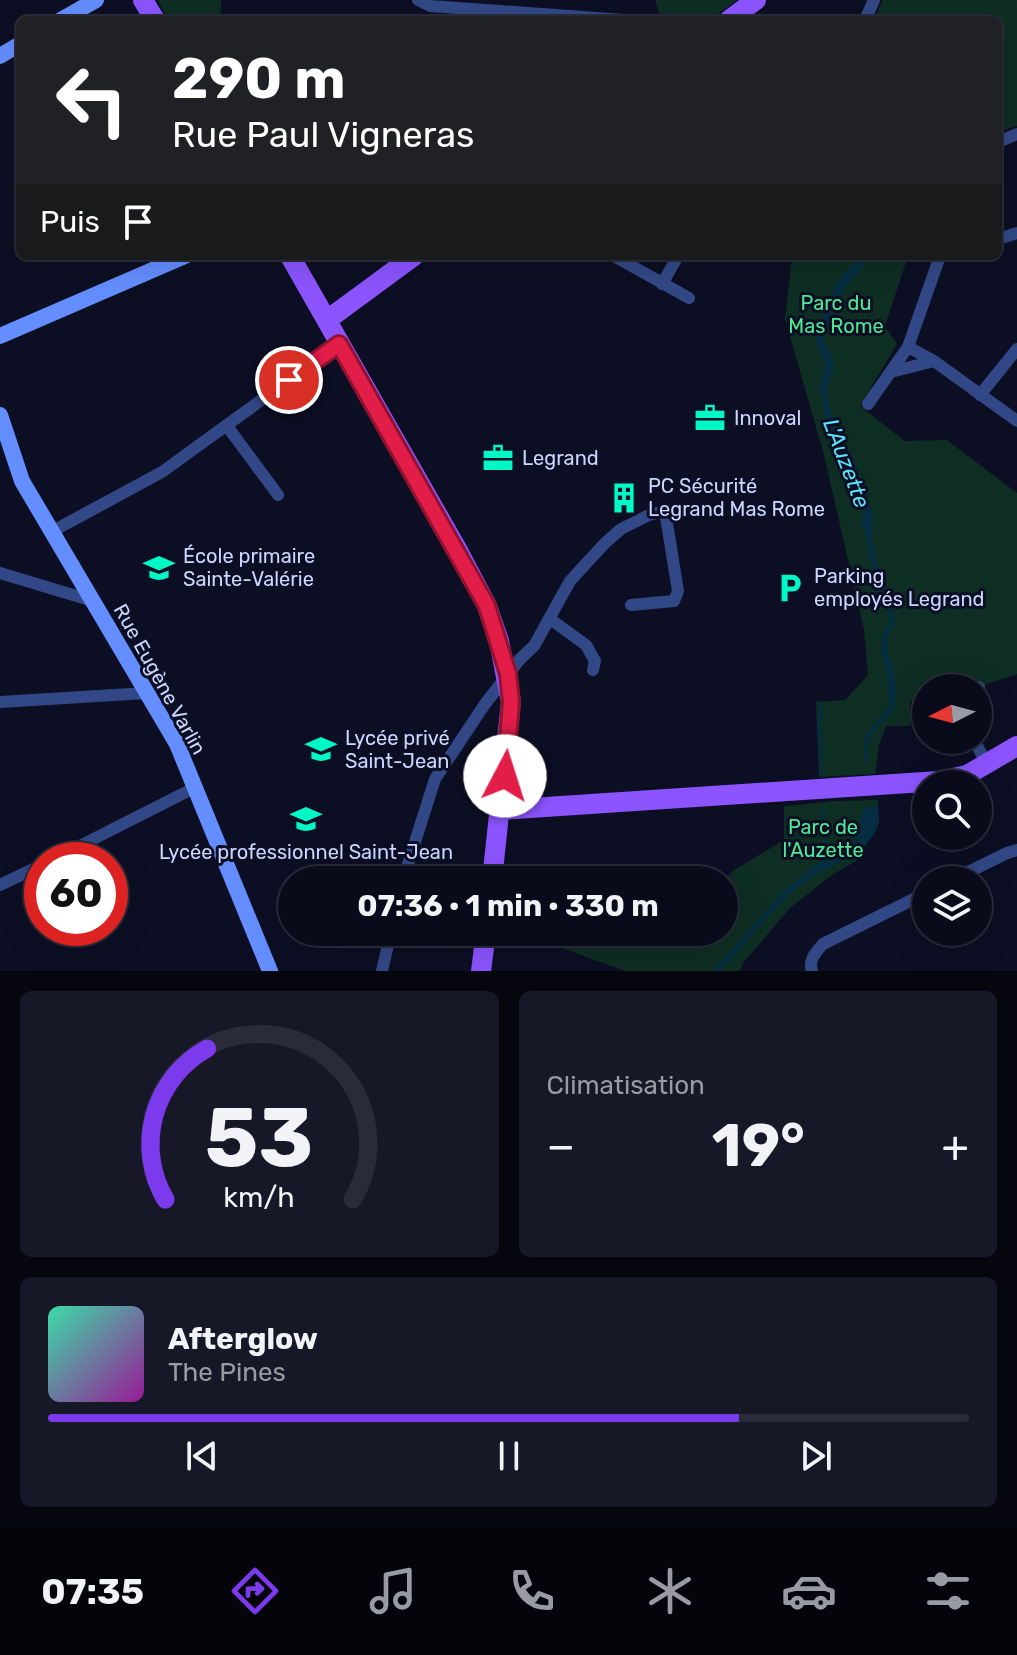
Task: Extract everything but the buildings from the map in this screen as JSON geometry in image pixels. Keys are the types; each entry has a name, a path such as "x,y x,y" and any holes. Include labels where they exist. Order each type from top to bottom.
{"main road":[{"path":"734,16 756,0"},
{"path":"292,260 487,606 508,674 511,702 494,866"},
{"path":"327,320 409,260"},
{"path":"501,810 953,778 967,775 1017,746"},
{"path":"481,971 484,946"}],"street":[{"path":"68,16 96,0"},
{"path":"418,0 430,6 569,16"},
{"path":"0,336 176,260"},
{"path":"621,260 689,298"},
{"path":"662,284 676,260"},
{"path":"868,404 908,347 939,260"},
{"path":"51,532 162,472 339,344"},
{"path":"908,347 934,361 1017,421"},
{"path":"980,395 1017,349"},
{"path":"891,372 934,361"},
{"name":"Rue Eugène Varlin","path":"0,415 4,443 22,481 177,744 270,971"},
{"path":"227,426 278,495"},
{"path":"407,866 435,779 508,674 534,646 570,581 621,529 665,511 678,591 674,601 631,605"},
{"path":"0,573 93,601"},
{"path":"550,619 586,645 595,661 593,670"},
{"path":"0,702 146,693"},
{"path":"982,754 987,764"},
{"path":"88,842 196,787"},
{"path":"981,866 1017,850"},
{"path":"0,885 24,874"},
{"path":"812,971 810,966 814,954 823,944 912,900"},
{"path":"382,971 388,946"}],"green space":[{"path":"158,0 221,0 221,16 165,16"},
{"path":"655,0 737,0 715,16 660,16"},
{"path":"883,0 1017,0 1017,126 1002,131 1002,16 876,16"},
{"name":"Parc du Mas Rome","path":"792,260 907,260 885,326 897,344 860,406 905,441 947,440 1017,493 1017,674 992,683 992,674 912,674 910,726 886,726 879,745 875,774 819,777 816,702 845,700 868,675 864,630 824,455 785,319"},
{"name":"Parc de l'Auzette","path":"878,800 879,823 856,861 832,875 790,908 743,963 740,971 625,971 559,947 738,946 738,868 784,840 784,806"}],"water":[{"name":"L'Auzette","path":"856,260 864,260 863,267 847,284 823,337 835,367 826,389 829,405 872,510 872,543 884,593 896,620 886,640 895,676 895,701 888,716 873,731 868,762 864,762 865,736 889,706 888,673 881,638 891,619 878,592 867,537 861,523 864,512 862,498 825,418 820,387 826,365 816,341 826,306 842,275"},
{"path":"878,806 879,818 877,829 866,844 814,875 794,891 720,971 713,971 787,888 820,862 825,863 851,845 859,832 860,816 865,808"}],"waterway":[{"path":"821,702 821,773"},
{"path":"822,864 825,850 823,810"}],"place":[{"name":"Innoval","path":"710,418"},
{"name":"Legrand","path":"498,458"},
{"name":"PC Sécurité Legrand Mas Rome","path":"624,498"},
{"name":"École primaire Sainte-Valérie","path":"159,568"},
{"name":"Parking employés Legrand","path":"790,588"},
{"name":"Lycée privé Saint-Jean","path":"321,749"},
{"name":"Lycée professionnel Saint-Jean","path":"306,819"}],"route":[{"path":"289,380 339,344 457,549 487,606 508,674 511,702 505,776"}]}
